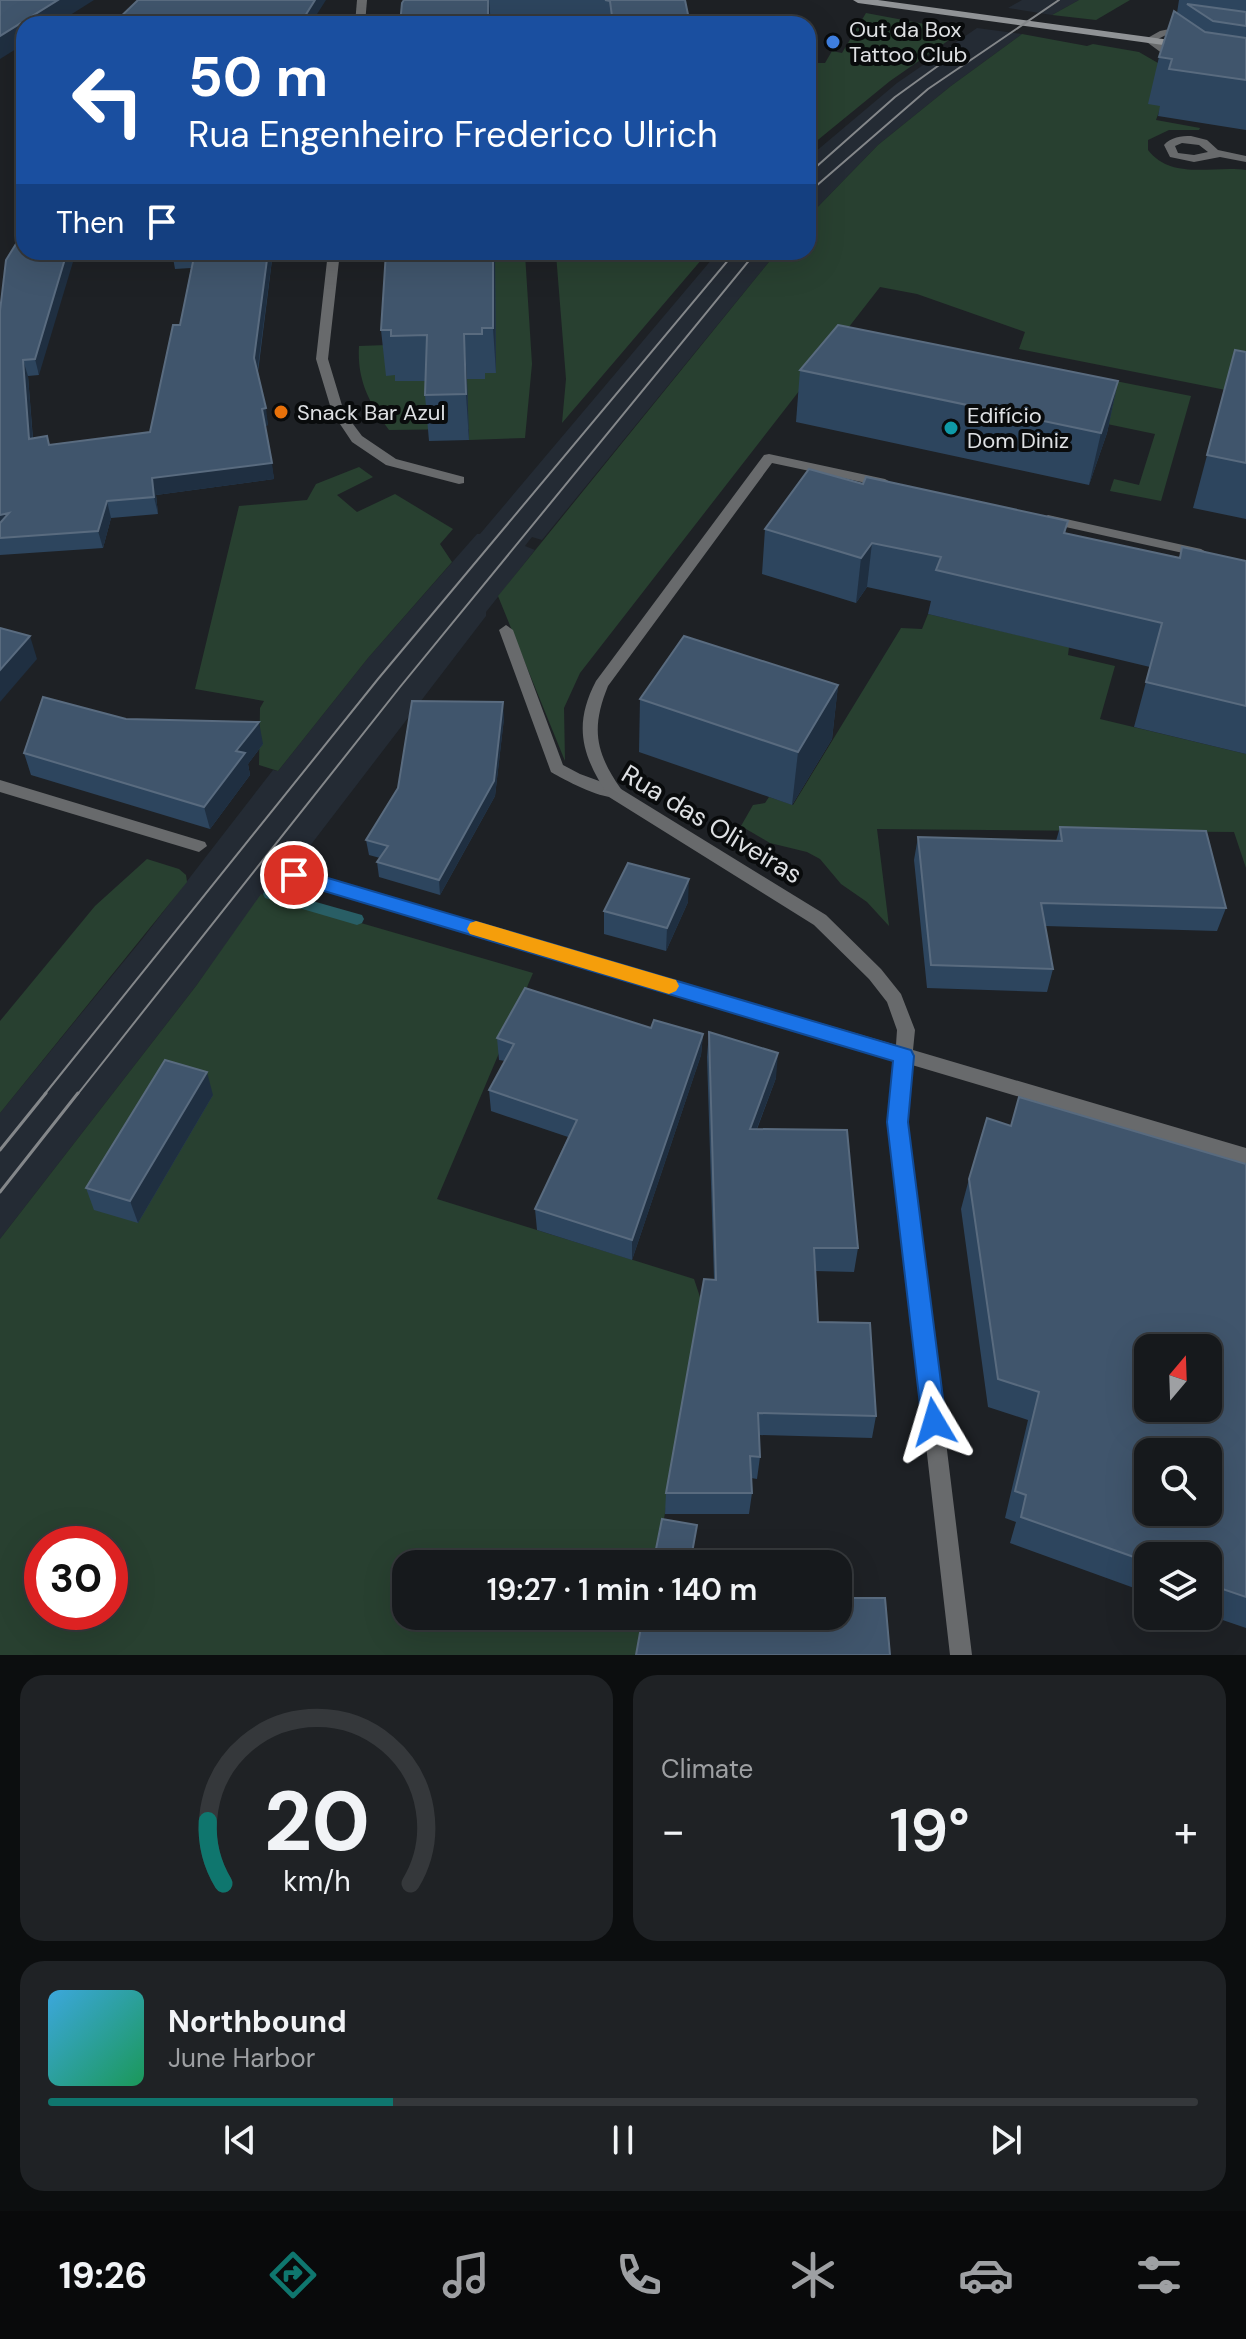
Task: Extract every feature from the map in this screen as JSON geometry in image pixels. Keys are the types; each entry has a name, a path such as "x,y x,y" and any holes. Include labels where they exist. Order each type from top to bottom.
{"main road":[{"path":"858,0 1191,46"}],"street":[{"path":"1188,67 1149,40 1163,33 1203,25"},
{"path":"1213,153 1246,159"},
{"path":"333,260 322,359 338,412 357,439 391,462 459,480"},
{"path":"615,793 595,766 589,737 591,707 596,696 609,674 769,458 899,486"},
{"path":"1039,517 1219,557"},
{"name":"Rua das Oliveiras","path":"506,630 556,768 615,793 820,920 895,999 906,1030 898,1122 961,1655"},
{"path":"0,786 199,846"},
{"path":"294,875 1246,1156"}],"shaded area":[{"path":"1022,0 1079,0 1052,15 1008,8"},
{"path":"977,28 1022,34 878,145 816,209 816,151 897,83"},
{"path":"711,260 770,260 542,540 532,537 528,542 525,546 535,550 486,616 303,855 293,852 196,986 0,1239 0,1113 143,938 273,770 278,771 368,658 480,534"}],"green space":[{"path":"1079,0 1130,0 1096,20 1052,15"},
{"path":"866,13 962,31 890,81 816,141 816,63 825,63 832,51 842,53"},
{"path":"1022,34 1139,52 1189,81 1161,106 1156,120 1199,130 1169,130 1148,140 1148,150 1158,160 1181,169 1246,170 1246,394 1019,349 1025,332 917,294 880,287 580,673 564,708 565,761 498,596 771,260 816,260 816,209 878,145"},
{"path":"404,260 525,260 532,364 525,438 469,440 469,429 389,430 366,391 360,370 359,346 387,345 386,375 396,375 396,381 485,378 485,373"},
{"path":"556,260 701,260 562,423 566,379"},
{"path":"869,332 1191,396 1161,501 1110,491 1114,479 1139,485 1155,434 840,368"},
{"path":"359,467 373,477 337,495 357,512 395,494 453,529 440,544 452,562 368,658 278,771 259,765 260,708 264,701 195,689 239,506 307,500 316,484"},
{"path":"928,614 1069,647 1068,655 1115,666 1100,719 1246,754 1246,868 1234,832 877,829 889,926 867,902 841,884 820,859 807,852 770,843 741,826 753,805 765,803 769,797 793,805 901,628 922,629"},
{"path":"147,859 179,869 186,875 187,882 0,1113 0,1021 95,906"},
{"path":"261,894 533,973 437,1199 694,1279 702,1303 658,1550 392,1550 392,1630 643,1630 639,1655 0,1655 0,1239 196,986"}],"building":[{"path":"0,0 58,0 32,16 16,16 16,26 0,36"},
{"path":"138,0 315,0 305,16 121,16"},
{"path":"404,0 488,0 488,16 401,16"},
{"path":"605,0 685,0 688,16 612,16 610,1"},
{"path":"1187,4 1246,12 1246,26 1213,21"},
{"path":"1174,11 1205,32 1246,38 1246,80 1169,69 1172,59 1159,57"},
{"path":"16,244 16,260 65,260 35,359 23,360 29,439 47,436 49,445 150,432 173,325 180,325 193,260 267,260 254,358 266,408 262,409 272,463 152,478 154,497 107,501 98,531 0,538 0,523 9,513 0,515 0,311 6,260"},
{"path":"385,260 493,260 493,328 482,328 482,334 464,334 466,394 425,395 427,335 391,336 391,330 381,330"},
{"path":"838,325 1118,381 1101,433 800,370"},
{"path":"1235,350 1246,352 1246,463 1207,455"},
{"path":"809,469 863,484 866,477 1068,521 1064,533 1180,558 1182,547 1246,561 1246,706 1146,682 1162,623 936,570 941,557 872,543 861,558 765,529"},
{"path":"0,628 30,636 0,670"},
{"path":"684,636 838,685 798,752 640,699"},
{"path":"43,697 126,719 259,722 236,751 245,753 204,807 24,753"},
{"path":"412,701 503,702 494,781 439,880 377,862 388,846 366,840 398,788"},
{"path":"1060,827 1206,831 1226,908 1041,903 1053,969 931,965 918,837 1062,841"},
{"path":"628,863 689,879 667,928 604,911"},
{"path":"525,988 651,1028 654,1020 703,1034 632,1240 535,1209 577,1120 489,1090 514,1044 497,1038"},
{"path":"709,1032 778,1053 750,1129 847,1130 858,1248 814,1248 818,1322 870,1323 876,1416 758,1413 760,1457 750,1456 752,1493 666,1493 704,1279 716,1280"},
{"path":"165,1060 207,1072 130,1201 86,1188"},
{"path":"1019,1097 1246,1164 1246,1597 1222,1589 1222,1542 1134,1542 1134,1557 1021,1517 1026,1495 1015,1491 1039,1392 998,1379 969,1179 987,1118 1011,1126"},
{"path":"662,1519 697,1525 693,1550 656,1550"},
{"path":"852,1598 885,1598 890,1655 636,1655 640,1630 852,1630"}],"waterway":[{"path":"270,894 357,919"}],"tram line":[{"path":"816,186 928,89 1059,0"},
{"path":"816,167 895,97 953,55"},
{"path":"44,1095 378,679 728,260"},
{"path":"77,1095 400,687 749,260"},
{"path":"0,1150 46,1093"},
{"path":"0,1192 78,1093"}],"slow traffic":[{"path":"476,929 669,986"}],"place":[{"name":"Out da Box Tattoo Club","path":"833,42"},
{"name":"Snack Bar Azul","path":"281,412"},
{"name":"Edifício Dom Diniz","path":"951,428"}],"route":[{"path":"294,875 904,1056 898,1122 934,1422"}]}
